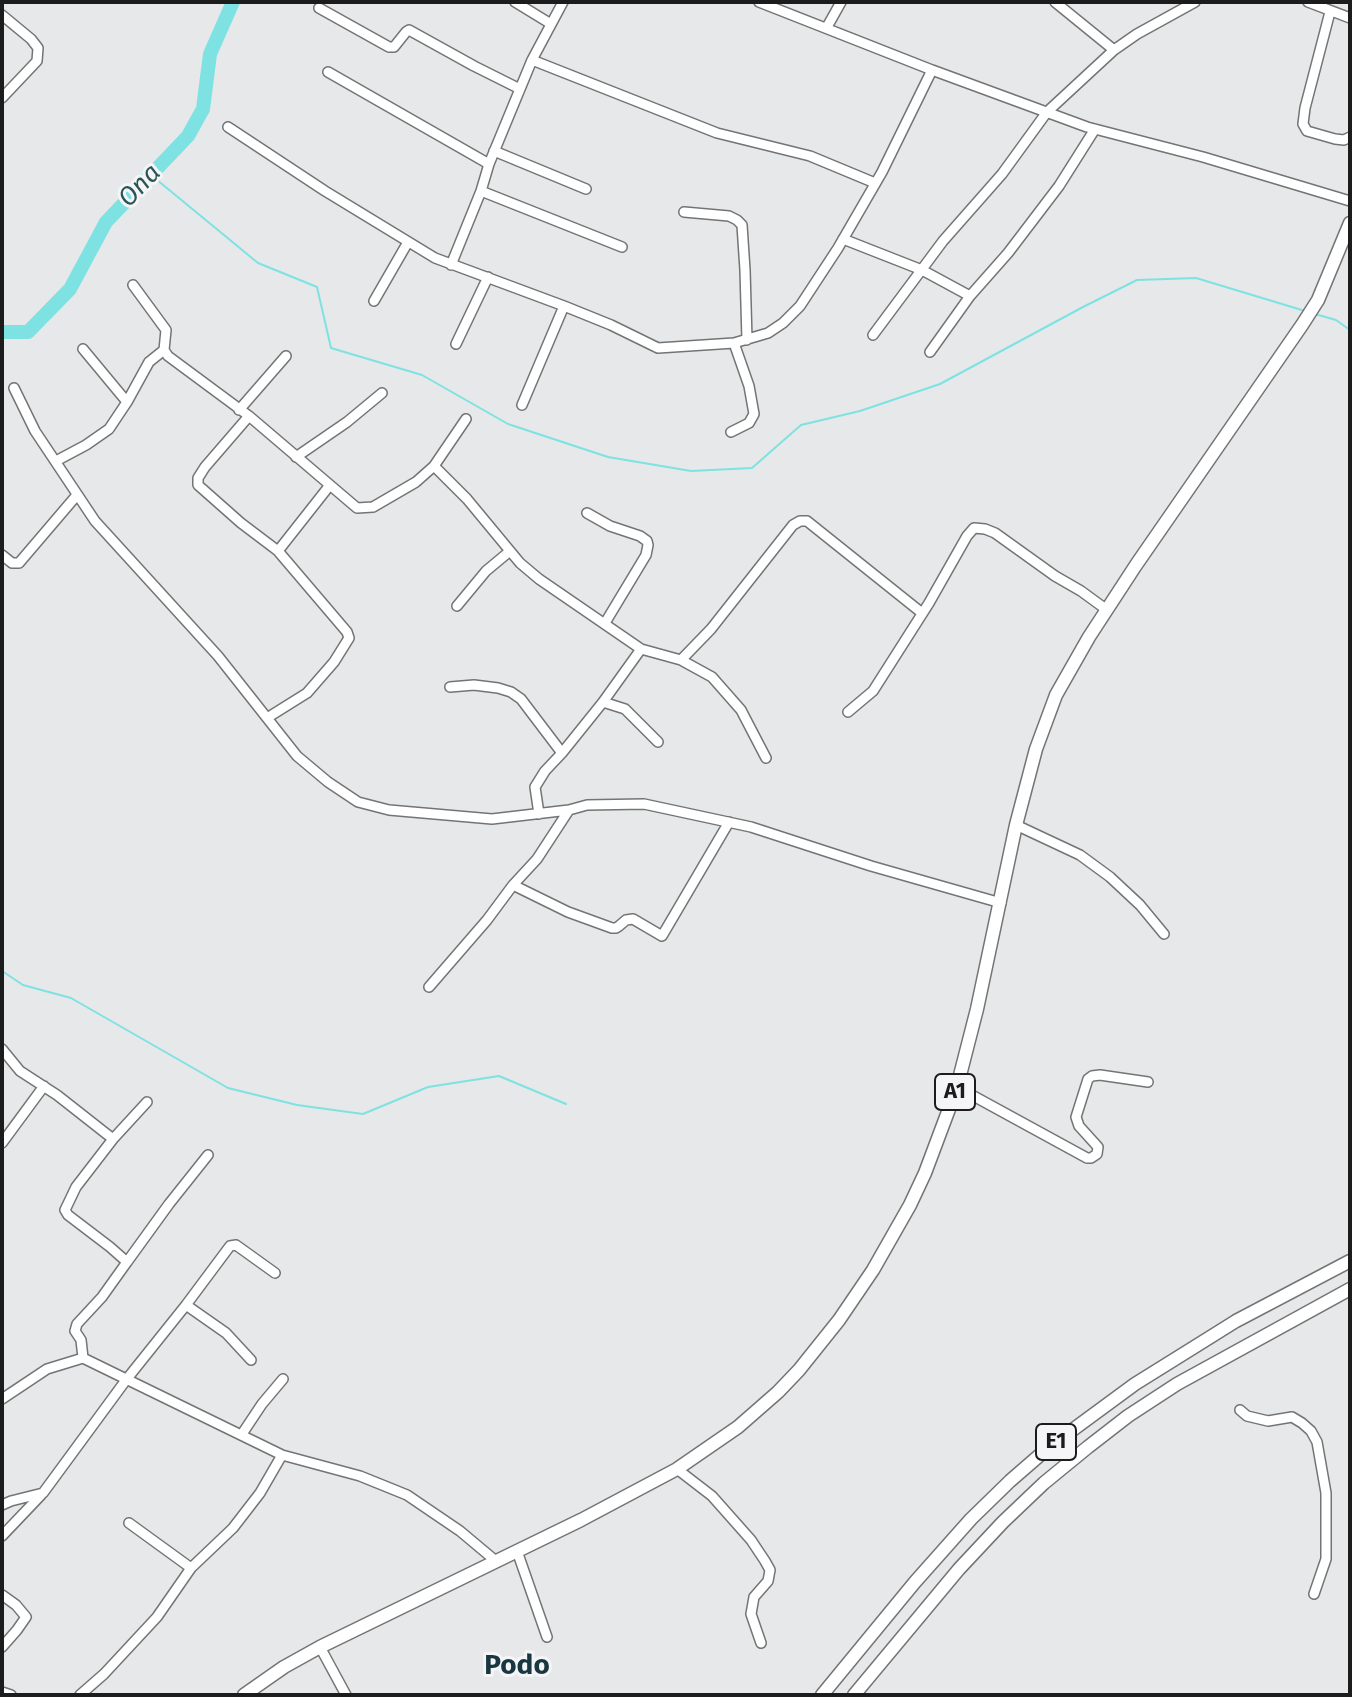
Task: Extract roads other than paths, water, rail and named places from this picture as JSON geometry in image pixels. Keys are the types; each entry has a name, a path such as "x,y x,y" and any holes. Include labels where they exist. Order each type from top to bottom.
{"highway":[{"name":"A1","path":"244,1695 320,1647 497,1562 677,1469 729,1434 778,1392 839,1320 873,1270 910,1205 957,1087 1001,903 1016,825 1036,749 1056,695 1136,565 1318,300 1350,223"},
{"name":"E1","path":"822,1695 971,1519 1048,1448 1135,1384 1236,1321 1350,1261"},
{"name":"E1","path":"854,1695 959,1569 1034,1493 1077,1456 1128,1416 1177,1384 1350,1289"}],"street":[{"path":"515,2 551,24"},
{"path":"451,265 532,60 563,2"},
{"path":"759,2 932,70 1095,129 1203,157 1350,201"},
{"path":"827,27 841,2"},
{"path":"1055,2 1114,50"},
{"path":"873,335 943,241 1002,174 1047,112 1114,50 1195,2"},
{"path":"1308,2 1350,18"},
{"path":"319,8 389,47 394,47 409,30 520,89"},
{"path":"1330,12 1303,124 1307,131 1335,139 1350,137"},
{"path":"2,15 38,48 37,61 2,98"},
{"path":"532,60 717,133 810,156 875,183"},
{"path":"228,127 325,191 451,265 564,306 658,348 734,343 768,333 800,306 882,172 932,70"},
{"path":"328,72 489,164"},
{"path":"930,352 970,296 1008,253 1059,186 1095,129"},
{"path":"494,151 586,189"},
{"path":"481,191 622,247"},
{"path":"684,212 729,216 742,225 747,340"},
{"path":"843,239 922,270 970,296"},
{"path":"374,301 408,242"},
{"path":"456,344 488,277"},
{"path":"56,461 109,429 149,362 164,350 166,330 133,285"},
{"path":"522,405 564,306"},
{"path":"731,432 749,423 754,414 749,386 734,343"},
{"path":"83,349 127,402"},
{"path":"164,350 176,363 249,416 357,508 373,507 416,482 434,466 466,419"},
{"path":"239,410 286,356"},
{"path":"14,388 35,431 95,521 218,656 297,756 358,802 400,812 492,819 587,805 644,804 751,827 871,866 1001,903"},
{"path":"296,457 382,393"},
{"path":"249,416 205,467 198,478 198,485 278,551 349,638 334,662 307,693 267,718"},
{"path":"434,466 467,499 520,563 539,579 641,649 681,660 712,677 741,710 766,758"},
{"path":"278,551 330,485"},
{"path":"2,555 12,563 19,563 77,495"},
{"path":"587,513 610,526 640,536 648,545 646,555 605,623"},
{"path":"681,660 711,629 793,525 800,521 807,521 922,613"},
{"path":"848,712 873,691 974,528 995,533 1107,610"},
{"path":"457,606 486,571 510,551"},
{"path":"539,814 535,787 641,649"},
{"path":"450,687 474,685 511,692 521,699 562,753"},
{"path":"603,702 625,709 658,742"},
{"path":"429,987 537,859 569,810"},
{"path":"513,885 568,912 612,928 633,919 662,936 729,822"},
{"path":"1016,825 1080,855 1110,877 1140,905 1164,934"},
{"path":"2,1049 20,1071 113,1139"},
{"path":"957,1087 1091,1158 1095,1157 1098,1147 1079,1126 1076,1117 1088,1079 1100,1075 1148,1082"},
{"path":"2,1143 44,1086"},
{"path":"127,1262 65,1210 76,1187 147,1102"},
{"path":"83,1358 81,1340 75,1331 77,1324 102,1297 208,1155"},
{"path":"2,1536 43,1493 230,1246 236,1245 275,1273"},
{"path":"186,1305 226,1333 251,1360"},
{"path":"2,1399 47,1369 83,1358 282,1455 360,1476 407,1495 460,1531 497,1562"},
{"path":"242,1434 283,1379"},
{"path":"1240,1410 1247,1416 1268,1421 1292,1417 1311,1431 1317,1442 1326,1493 1326,1559 1314,1594"},
{"path":"80,1695 157,1617 191,1568 233,1528 260,1493 282,1455"},
{"path":"677,1469 712,1496 751,1540 770,1570 768,1581 754,1597 751,1614 761,1643"},
{"path":"2,1505 43,1493"},
{"path":"129,1523 191,1568"},
{"path":"517,1551 547,1637"},
{"path":"2,1595 26,1617 2,1647"},
{"path":"320,1647 346,1695"},
{"path":"2,1692 11,1695"}],"waterway":[{"name":"Ona","path":"2,332 28,332 70,289 106,222 188,136 203,109 210,54 233,2"},
{"path":"151,175 258,263 317,287 331,348 422,375 508,424 608,457 691,471 752,468 801,425 860,411 940,384 1137,280 1196,278 1305,311"},
{"path":"1315,314 1336,320 1350,330"},
{"path":"2,971 23,985 71,998 228,1088 297,1105 363,1114 428,1087 499,1076 566,1104"}],"district":[{"name":"Podo","path":"517,1666"}]}
